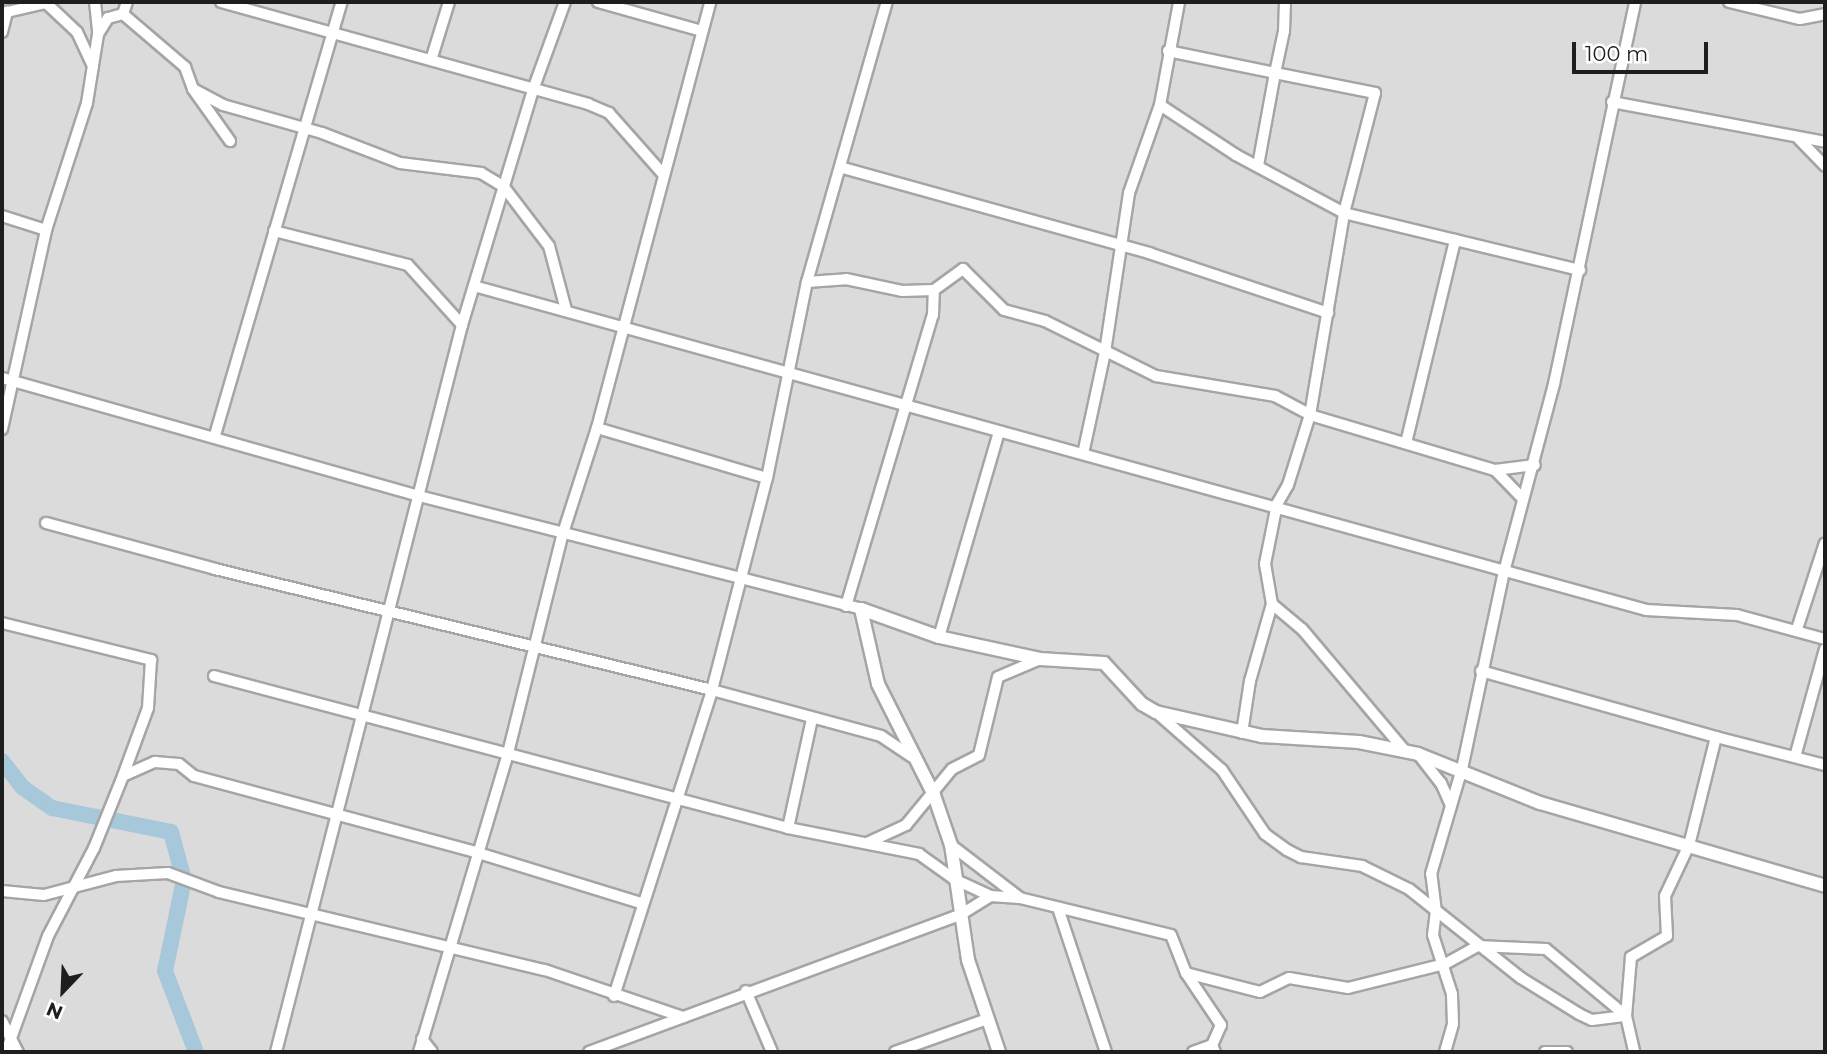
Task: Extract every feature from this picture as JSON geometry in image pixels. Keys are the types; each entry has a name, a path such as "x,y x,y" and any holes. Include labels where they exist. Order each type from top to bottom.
{"street":[{"path":"2,429 7,379 47,230 87,103 98,34 94,2"},
{"path":"123,14 127,2"},
{"path":"221,2 333,34 432,57 534,87 609,113 663,174"},
{"path":"215,435 342,2"},
{"path":"432,57 449,2"},
{"path":"276,1052 335,816 391,612 462,325 534,87 565,2"},
{"path":"598,2 702,31"},
{"path":"419,1052 475,852 508,753 563,533 597,428 622,325 710,2"},
{"path":"614,996 641,903 712,690 738,579 767,478 807,282 887,2"},
{"path":"1083,454 1105,352 1129,193 1160,105 1179,2"},
{"path":"1258,166 1284,31 1284,2"},
{"path":"1445,1052 1453,1024 1445,964 1433,935 1436,912 1431,874 1462,769 1481,671 1522,498 1535,465 1580,270 1612,102 1635,2"},
{"path":"1729,2 1800,19 1825,14"},
{"path":"2,32 7,12 46,3 77,32 93,67"},
{"path":"98,34 107,19 123,14"},
{"path":"123,14 185,67 193,89 230,141"},
{"path":"1168,51 1375,93 1344,213 1310,415 1288,485 1277,504 1265,564 1272,604 1250,681 1242,733"},
{"path":"193,89 223,105 305,128 400,163 481,173 504,187 549,246 566,310"},
{"path":"1612,102 1825,142"},
{"path":"1160,105 1258,166 1344,213 1580,270"},
{"path":"1798,139 1825,166"},
{"path":"842,167 1122,248 1149,253 1328,313"},
{"path":"2,216 47,230"},
{"path":"274,231 408,265 462,325"},
{"path":"1406,443 1455,240"},
{"path":"807,282 846,279 902,291 934,290 963,269 1004,310 1045,321 1156,376 1275,396 1310,415 1494,470 1535,465"},
{"path":"474,286 904,403 999,432 1277,504 1504,572 1671,615 1737,615 1797,629 1825,639"},
{"path":"846,606 904,403 933,315 934,290"},
{"path":"7,379 215,435 419,496 861,610 939,636 1040,659 1104,663 1142,704 1156,712 1223,770 1265,834 1287,850 1301,857 1362,866 1409,889 1477,946 1579,1014 1592,1020 1626,1016"},
{"path":"597,428 767,478"},
{"path":"939,636 999,432"},
{"path":"1494,470 1522,498"},
{"path":"46,523 391,612 712,690 881,736 911,756"},
{"path":"1797,629 1825,543"},
{"path":"1272,604 1302,629 1441,783 1451,805"},
{"path":"861,610 878,684 900,721 911,756 934,795 951,845 960,915 987,1019 999,1052"},
{"path":"2,623 151,660 148,708 123,776 75,887 48,936 6,1052"},
{"path":"1795,757 1825,649"},
{"path":"866,843 906,825 934,795 952,769 979,755 984,746 998,677 1040,659"},
{"path":"1481,671 1825,765"},
{"path":"214,676 789,828 919,854 954,879 990,896 1020,898 1059,911 1171,935 1186,973 1221,1025 1214,1049 1193,1052"},
{"path":"1156,712 1242,733 1288,740 1359,742 1412,753 1462,769 1540,803 1825,886"},
{"path":"789,828 812,719"},
{"path":"1634,1052 1626,1016 1631,957 1667,936 1665,896 1689,845 1716,737"},
{"path":"123,776 155,762 179,764 194,776 475,852 641,903"},
{"path":"951,845 1020,898"},
{"path":"2,891 44,894 116,876 168,873 219,892 449,950 545,970 614,996 683,1017"},
{"path":"589,1052 746,991 960,915 990,896"},
{"path":"1059,911 1106,1052"},
{"path":"1186,973 1260,992 1289,978 1348,988 1445,964 1477,946 1546,949 1626,1016"},
{"path":"746,991 772,1052"},
{"path":"895,1052 987,1019"},
{"path":"2,1021 18,1052"},
{"path":"422,1039 432,1052"},
{"path":"1546,1052 1567,1052"}],"shaded area":[{"path":"2,2 1825,2 1825,1052 2,1052"}],"waterway":[{"path":"2,761 22,787 52,808 171,832 184,880 165,971 196,1052"}]}
